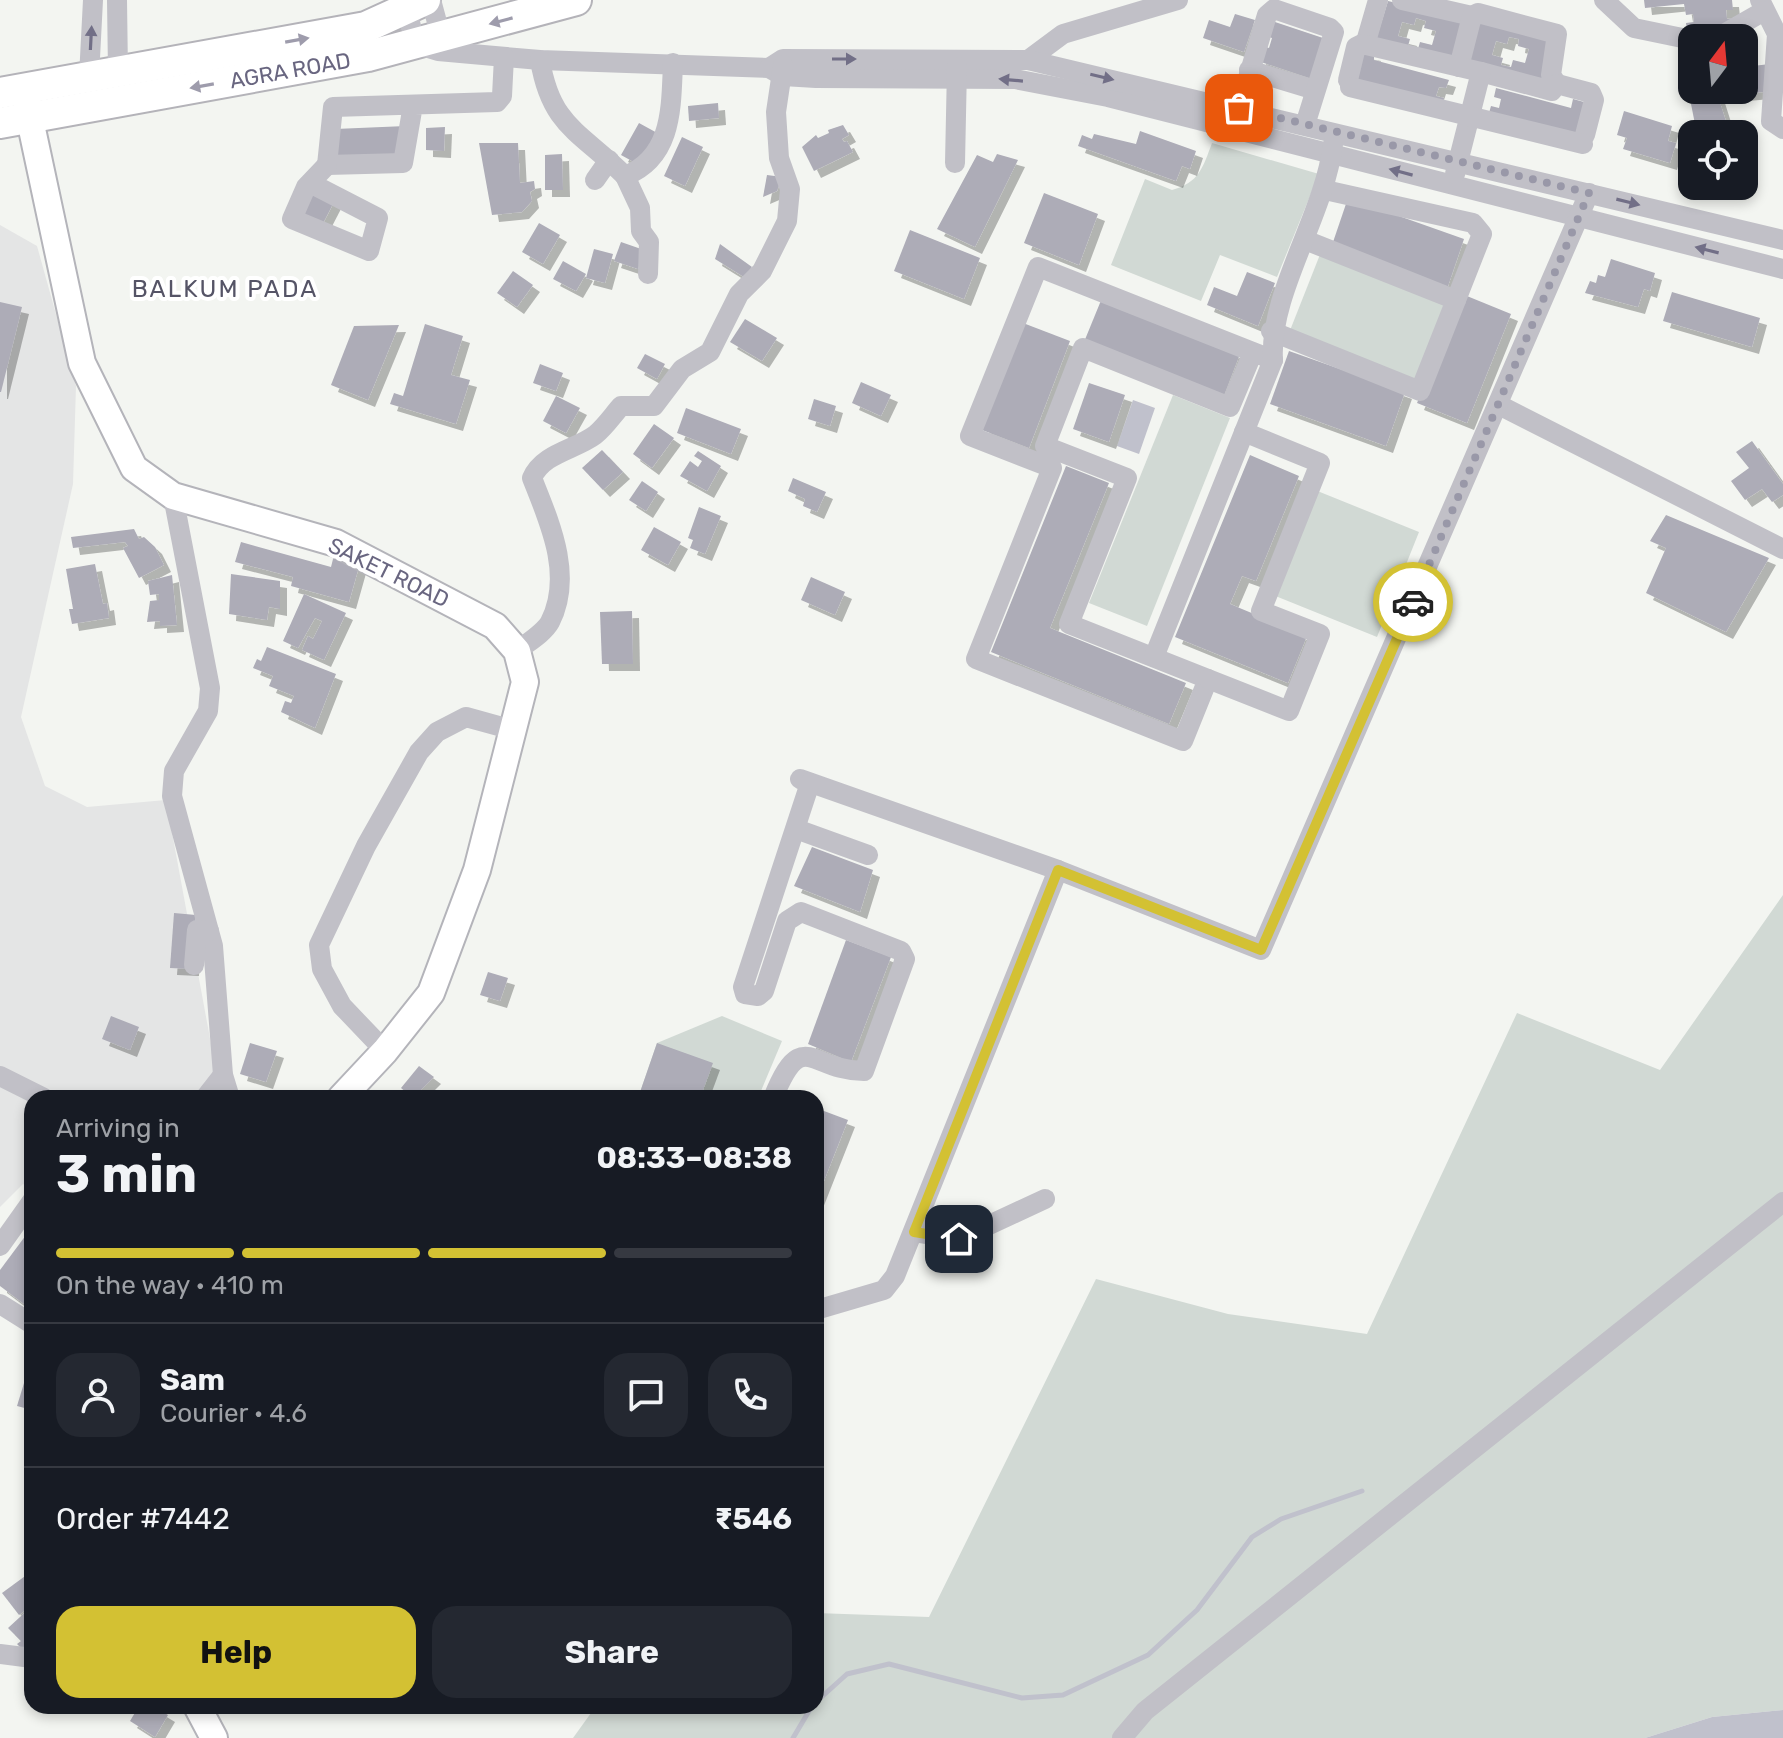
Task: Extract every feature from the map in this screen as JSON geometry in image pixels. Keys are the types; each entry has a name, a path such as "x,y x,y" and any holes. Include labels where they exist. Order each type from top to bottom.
{"highway":[{"name":"AGRA ROAD","path":"17,99 368,56 431,44 576,0"},
{"name":"AGRA ROAD","path":"0,123 17,99 104,74 366,27 417,2"}],"main road":[{"name":"SAKET ROAD","path":"17,99 82,363 134,468 173,496 336,543 495,626 517,651"},
{"path":"348,1090 385,1051 431,993 477,870 513,730 525,682 517,651"},
{"path":"201,1714 214,1738"}],"street":[{"path":"93,0 104,74"},
{"path":"104,74 117,0"},
{"path":"1028,60 1063,34 1178,0"},
{"path":"1365,45 1378,0"},
{"path":"1402,0 1472,16 1478,13 1557,34 1551,75 1557,84 1591,93 1594,100 1584,139 1470,117 1349,84 1356,47 1365,45 1552,91 1557,84"},
{"path":"1604,0 1634,28 1678,37"},
{"path":"417,2 431,44 504,57 778,68 957,68 1028,60 1783,240"},
{"path":"1737,24 1762,6 1777,34 1779,119"},
{"path":"1239,108 1267,15 1274,9 1334,32 1305,125"},
{"path":"1459,67 1472,16"},
{"path":"312,184 327,165 333,107 497,102 502,96 504,57"},
{"path":"540,60 547,96 559,116 625,176 640,208 641,231 649,242 648,274"},
{"path":"625,176 649,165 671,120 673,63"},
{"path":"517,651 549,623 558,594 558,544 532,478 536,469 568,447 580,445 598,433 621,406 654,406 682,369 710,352 739,294 762,271 787,221 790,189 779,158 776,112 778,68"},
{"path":"957,68 1108,97 1783,269"},
{"path":"955,163 957,68"},
{"path":"1249,70 1315,90"},
{"path":"1452,185 1481,72"},
{"path":"327,165 403,163 413,105"},
{"path":"1154,657 1273,360 1271,331 1325,190 1335,132"},
{"path":"595,180 609,160"},
{"path":"1271,331 1420,391 1482,234 1473,223 1325,190"},
{"path":"776,1090 786,1065 796,1057 807,1056 864,1071 905,959 901,951 801,912 787,921 764,991 758,996 745,994 743,987 796,829 805,781 1058,870 1261,950 1589,193"},
{"path":"1305,240 1456,300"},
{"path":"1208,679 1183,741 976,659 1052,468 970,436 1038,267 1273,360"},
{"path":"1244,432 1320,463 1261,611 1320,634 1289,711 1069,624 1127,478 1045,446 1083,348 1230,407 1253,352"},
{"path":"1499,405 1783,549"},
{"path":"173,496 210,688 208,711 174,771 172,796 202,931 228,1090"},
{"path":"385,1051 342,1006 322,969 319,945 366,846 419,752 437,732 466,717 513,730"},
{"path":"796,829 868,855"},
{"path":"824,1308 884,1290 895,1276 1058,870"},
{"path":"194,965 202,931"},
{"path":"211,1090 223,1075"},
{"path":"0,1076 28,1090"},
{"path":"914,1232 959,1239 1045,1199"},
{"path":"1122,1738 1145,1711 1783,1202"},
{"path":"0,1246 24,1212"},
{"path":"0,1304 24,1319"},
{"path":"0,1654 24,1657"}],"shaded area":[{"path":"1212,143 1319,174 1277,277 1220,255 1201,301 1111,265 1145,179 1172,190 1181,187 1203,167"},
{"path":"0,225 37,246 76,386 73,484 21,717 45,786 87,807 166,800 220,1090 24,1090 24,1185 0,1207"},
{"path":"1321,252 1448,302 1415,383 1289,333"},
{"path":"1173,395 1230,418 1147,626 1089,603"},
{"path":"1133,400 1155,408 1139,454 1117,446"},
{"path":"1315,490 1419,532 1377,637 1273,595"},
{"path":"1783,895 1783,1710 1712,1717 1645,1738 573,1738 590,1714 824,1714 824,1613 929,1617 1096,1279 1228,1314 1367,1334 1517,1013 1660,1070"},
{"path":"722,1016 782,1041 761,1090 641,1090 657,1043"},
{"path":"1783,1710 1783,1738 1645,1738 1712,1717"}],"building":[{"path":"1644,0 1732,0 1733,10 1726,10 1727,19 1734,18 1735,24 1686,24 1694,22 1693,14 1686,15 1684,4 1645,8"},
{"path":"1388,1 1463,19 1451,64 1375,43","holes":["1416,18 1426,21 1424,28 1436,31 1432,45 1420,42 1418,49 1408,46 1410,39 1398,36 1402,22 1414,25"]},
{"path":"1235,14 1255,20 1244,52 1203,38 1209,20 1230,27"},
{"path":"1481,17 1556,37 1544,82 1469,62","holes":["1509,37 1519,39 1518,46 1529,49 1525,63 1513,60 1511,67 1501,65 1503,58 1492,55 1496,41 1507,44"]},
{"path":"1272,21 1323,38 1315,80 1258,61 1263,46 1269,48 1272,38 1266,36"},
{"path":"1363,52 1374,54 1374,60 1449,80 1446,88 1439,87 1436,96 1444,98 1442,105 1356,82"},
{"path":"1770,64 1773,91 1758,92 1758,65"},
{"path":"1496,88 1571,108 1573,99 1584,102 1575,137 1489,113 1491,106 1499,108 1501,99 1494,97"},
{"path":"718,103 719,118 689,121 688,106"},
{"path":"1691,104 1720,104 1726,120 1694,120"},
{"path":"1624,111 1672,126 1668,141 1676,143 1670,163 1623,149 1627,138 1617,135"},
{"path":"639,123 659,134 641,166 621,155"},
{"path":"843,125 849,135 842,139 847,141 853,152 814,171 802,147 816,135 818,138 829,133 828,130"},
{"path":"406,126 401,157 335,160 335,129"},
{"path":"445,127 444,151 426,150 426,128"},
{"path":"1140,131 1196,151 1190,169 1182,166 1176,181 1078,146 1082,135 1092,139 1094,134 1136,144"},
{"path":"682,137 703,147 685,186 664,176"},
{"path":"479,143 518,143 520,183 534,181 535,189 530,192 532,201 522,212 492,215"},
{"path":"562,154 563,190 545,190 545,155"},
{"path":"997,154 1018,160 975,247 937,229 977,155 993,162"},
{"path":"767,175 782,177 777,191 763,197"},
{"path":"311,190 335,200 320,229 295,220"},
{"path":"1044,193 1098,214 1079,265 1024,243"},
{"path":"1348,198 1464,239 1447,289 1331,248"},
{"path":"539,223 560,235 543,264 522,252"},
{"path":"910,230 980,258 964,299 894,271"},
{"path":"621,242 644,250 638,269 614,261"},
{"path":"720,244 752,267 744,277 715,259"},
{"path":"594,249 613,254 605,283 586,278"},
{"path":"1611,259 1655,273 1650,291 1644,289 1638,307 1585,293 1590,281 1596,283 1598,275 1605,277"},
{"path":"563,261 586,274 576,291 553,279"},
{"path":"513,271 533,285 517,307 497,293"},
{"path":"1247,272 1275,283 1258,326 1207,305 1214,287 1237,296"},
{"path":"1672,292 1760,318 1752,347 1663,321"},
{"path":"1462,294 1511,314 1467,423 1417,403"},
{"path":"1102,298 1240,354 1223,398 1084,342"},
{"path":"0,302 22,307 1,392 0,392"},
{"path":"745,319 777,338 762,361 730,342"},
{"path":"1023,323 1070,341 1029,448 982,430"},
{"path":"425,324 463,336 451,375 470,380 456,424 390,404 394,393 403,396"},
{"path":"399,325 368,400 331,385 354,326"},
{"path":"1289,351 1405,392 1386,446 1270,404"},
{"path":"645,354 665,364 657,379 637,368"},
{"path":"540,364 563,373 556,391 533,383"},
{"path":"861,382 891,395 881,416 852,403"},
{"path":"1089,383 1125,395 1109,442 1073,429"},
{"path":"556,396 580,408 566,433 543,421"},
{"path":"814,399 836,406 830,426 808,419"},
{"path":"686,408 741,429 731,454 677,433"},
{"path":"654,424 674,438 652,468 633,454"},
{"path":"1752,441 1783,484 1783,495 1772,502 1762,489 1745,500 1731,481 1749,468 1736,452"},
{"path":"602,450 623,472 603,490 582,468"},
{"path":"698,451 721,466 707,491 680,476 690,461 698,467 702,461 694,456"},
{"path":"1250,455 1299,476 1256,581 1242,576 1230,604 1307,636 1288,683 1175,637"},
{"path":"1066,466 1109,483 1050,628 1186,683 1169,724 991,652"},
{"path":"793,478 826,492 817,512 803,506 805,499 788,491"},
{"path":"642,481 658,492 646,511 629,500"},
{"path":"699,507 721,516 705,554 690,548 693,540 688,538"},
{"path":"1666,515 1769,558 1726,632 1646,593 1666,548 1650,541"},
{"path":"654,527 681,542 668,565 641,550"},
{"path":"134,529 139,539 144,537 155,547 164,565 139,578 123,548 128,546 125,542 73,548 71,537"},
{"path":"241,542 331,567 334,555 360,563 349,602 291,586 293,577 235,562"},
{"path":"95,564 109,618 72,624 69,609 73,609 66,569"},
{"path":"231,574 280,581 280,609 269,607 267,620 229,614"},
{"path":"172,575 177,625 160,626 160,621 147,622 150,601 159,600 159,594 150,595 148,581"},
{"path":"811,577 845,592 835,615 801,600"},
{"path":"304,594 346,613 324,660 302,650 308,636 313,639 322,621 315,618 298,648 283,641"},
{"path":"632,611 633,664 602,664 600,612"},
{"path":"267,647 336,674 315,728 281,712 285,701 291,703 294,696 269,686 273,676 253,668 257,659 261,661"},
{"path":"812,847 873,870 860,912 794,886"},
{"path":"174,913 196,915 192,969 170,968"},
{"path":"846,940 891,957 851,1062 808,1044"},
{"path":"488,972 508,978 500,1001 480,995"},
{"path":"111,1016 139,1027 130,1050 102,1039"},
{"path":"250,1043 277,1051 266,1082 240,1074"},
{"path":"657,1043 713,1063 703,1090 641,1090"},
{"path":"419,1066 434,1077 421,1090 401,1088"},
{"path":"824,1111 848,1120 824,1181"},
{"path":"24,1238 24,1304 0,1286 0,1270"},
{"path":"24,1383 24,1408 17,1406"},
{"path":"24,1577 24,1611 19,1615 2,1593"},
{"path":"24,1613 24,1651 17,1644 21,1641 8,1628"},
{"path":"134,1714 168,1715 155,1737 130,1721"}],"waterway":[{"path":"824,1695 847,1674 889,1664 1022,1698 1063,1695 1148,1655 1197,1610 1252,1537 1281,1519 1362,1491"},
{"path":"793,1738 807,1714"}],"way so far":[{"path":"1239,108 1589,193 1413,602"}],"district":[{"name":"BALKUM PADA","path":"225,289"}],"route":[{"path":"959,1239 914,1232 1058,870 1261,950 1413,602"}]}
